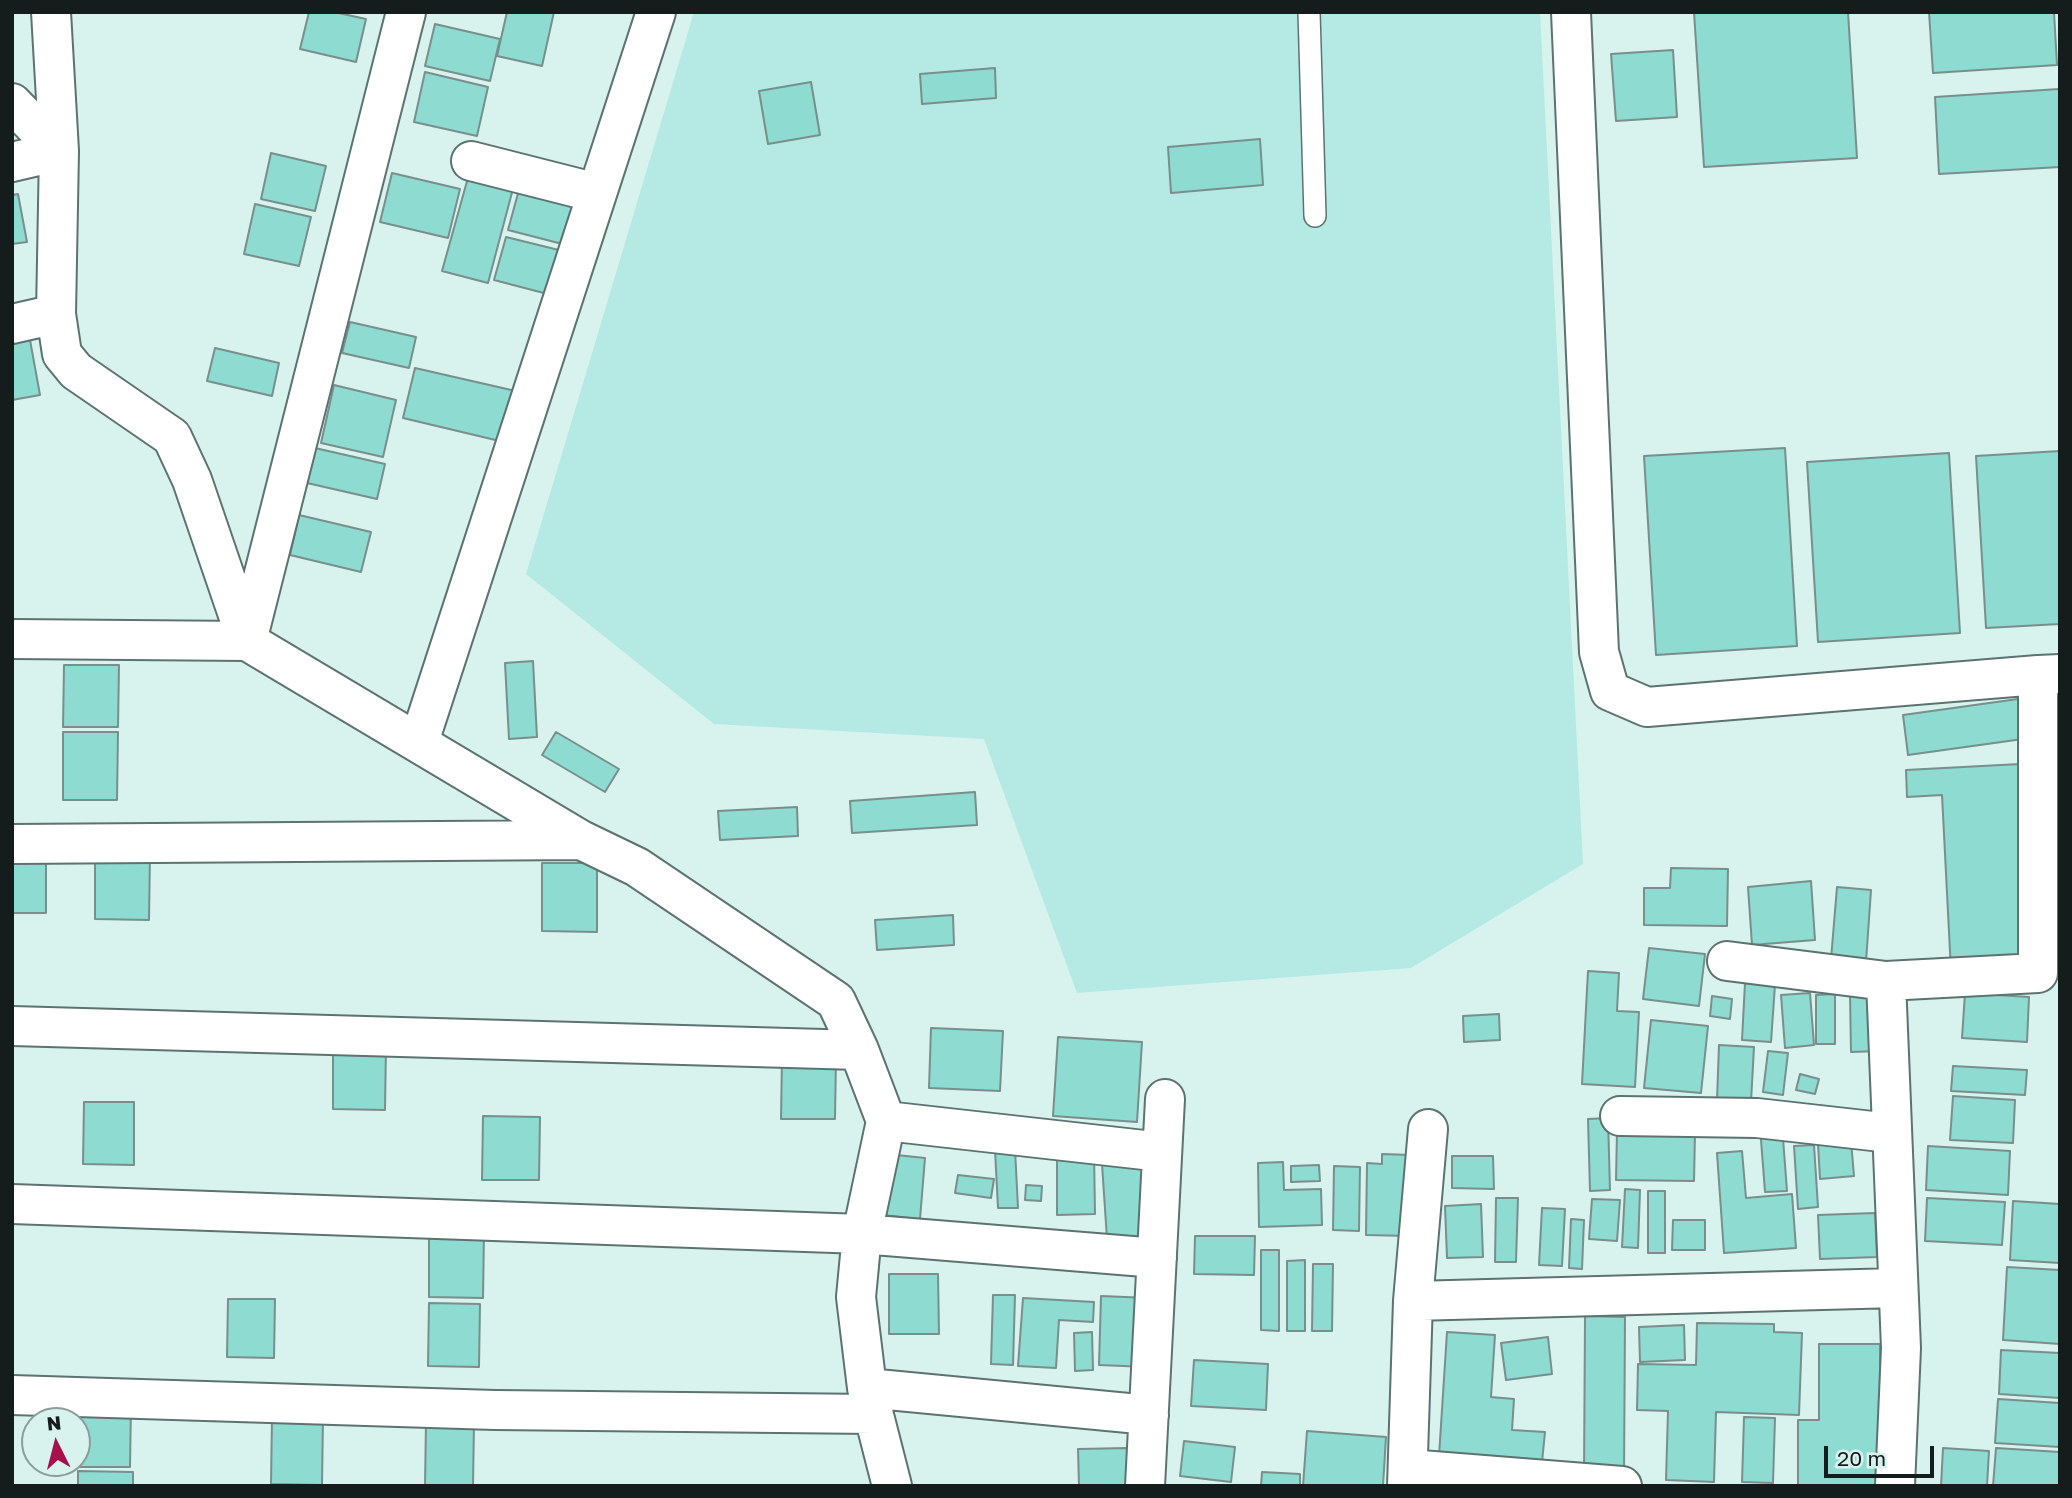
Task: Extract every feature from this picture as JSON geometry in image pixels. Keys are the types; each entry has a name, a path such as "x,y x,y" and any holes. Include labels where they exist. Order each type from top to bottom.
{"street":[{"path":"51,12 59,151 56,314 62,354 76,371 172,437 192,480 247,641"},
{"path":"247,641 406,12"},
{"path":"419,742 656,12"},
{"path":"1571,12 1599,652 1610,691 1647,707 2049,674 2038,973 1886,981 1727,961"},
{"path":"12,103 59,151"},
{"path":"12,162 59,151"},
{"path":"471,161 597,193"},
{"path":"12,324 56,314"},
{"path":"12,639 247,641 581,840 637,867 836,1001 859,1050 886,1121 862,1234 856,1297 870,1401 892,1486"},
{"path":"12,844 581,840"},
{"path":"1886,981 1890,1133 1901,1348 1895,1486"},
{"path":"12,1026 859,1050"},
{"path":"1145,1486 1165,1099"},
{"path":"1620,1116 1757,1118 1890,1133"},
{"path":"886,1121 1162,1152"},
{"path":"1428,1129 1413,1301 1408,1477 1622,1486"},
{"path":"12,1203 862,1234 1157,1258"},
{"path":"1413,1301 1897,1287"},
{"path":"12,1395 495,1410 870,1401 1149,1415"}],"lane":[{"path":"1309,12 1315,216"}],"shaded area":[{"path":"694,12 1540,12 1583,864 1411,968 1077,993 984,739 714,724 526,574"}],"building":[{"path":"309,12 334,12 366,19 356,62 300,49"},
{"path":"507,12 554,12 542,66 497,56"},
{"path":"1694,12 1848,12 1857,158 1704,167"},
{"path":"1929,12 2054,12 2057,65 1933,73"},
{"path":"435,24 500,39 490,81 425,66"},
{"path":"1673,50 1677,117 1616,121 1611,54"},
{"path":"995,68 996,98 922,104 920,74"},
{"path":"425,72 488,87 477,136 414,122"},
{"path":"811,82 820,135 768,144 759,91"},
{"path":"2059,89 2060,167 1939,174 1935,97"},
{"path":"1260,139 1263,185 1171,193 1168,147"},
{"path":"271,153 326,166 315,211 261,199"},
{"path":"392,173 460,189 448,238 380,222"},
{"path":"469,174 514,185 488,283 442,271"},
{"path":"520,186 586,203 574,247 508,230"},
{"path":"18,194 27,242 12,244 12,195"},
{"path":"255,204 311,217 299,266 244,254"},
{"path":"506,237 571,253 559,297 494,280"},
{"path":"350,322 416,337 409,368 342,353"},
{"path":"30,340 40,395 12,400 12,344"},
{"path":"215,348 279,363 272,396 207,381"},
{"path":"415,368 520,392 508,443 403,418"},
{"path":"334,385 396,400 383,457 321,443"},
{"path":"315,448 385,464 377,499 307,483"},
{"path":"1785,448 1797,646 1656,655 1644,456"},
{"path":"2060,451 2060,624 1986,628 1976,456"},
{"path":"1949,453 1960,633 1818,642 1807,462"},
{"path":"299,515 371,532 361,572 290,555"},
{"path":"533,661 537,737 509,739 505,663"},
{"path":"64,665 119,665 118,727 63,727"},
{"path":"2025,698 2030,738 1908,755 1903,715"},
{"path":"63,732 118,732 117,800 63,800"},
{"path":"556,732 619,769 605,792 542,755"},
{"path":"2020,764 2030,966 1951,971 1942,795 1907,797 1906,770"},
{"path":"975,792 977,825 852,833 850,801"},
{"path":"797,807 798,836 720,840 718,811"},
{"path":"12,852 46,852 46,913 12,913"},
{"path":"95,853 150,853 149,920 95,919"},
{"path":"542,863 597,863 597,932 542,931"},
{"path":"1671,868 1728,869 1727,926 1644,925 1644,888 1670,888"},
{"path":"1811,881 1815,940 1752,945 1748,887"},
{"path":"1837,887 1871,890 1866,962 1831,959"},
{"path":"953,915 954,945 877,950 875,920"},
{"path":"1649,948 1705,954 1699,1006 1643,999"},
{"path":"1588,971 1619,973 1617,1011 1639,1012 1635,1087 1582,1084"},
{"path":"1745,983 1775,985 1771,1042 1742,1040"},
{"path":"1810,993 1814,1045 1785,1048 1781,995"},
{"path":"1965,993 2029,997 2027,1042 1962,1038"},
{"path":"1835,994 1835,1044 1816,1044 1816,995"},
{"path":"1850,994 1878,994 1879,1051 1851,1052"},
{"path":"1712,996 1732,999 1730,1019 1710,1016"},
{"path":"1499,1014 1500,1040 1464,1042 1463,1016"},
{"path":"1651,1020 1708,1026 1701,1093 1644,1088"},
{"path":"931,1028 1003,1031 1000,1091 929,1088"},
{"path":"1058,1037 1142,1042 1137,1122 1053,1116"},
{"path":"333,1044 386,1045 385,1110 333,1109"},
{"path":"1719,1045 1754,1047 1751,1102 1717,1100"},
{"path":"1768,1051 1788,1053 1783,1095 1763,1092"},
{"path":"782,1057 836,1057 835,1119 781,1119"},
{"path":"1953,1066 2027,1070 2025,1095 1951,1091"},
{"path":"1800,1074 1819,1079 1815,1094 1796,1090"},
{"path":"1953,1096 2015,1100 2013,1143 1950,1140"},
{"path":"84,1102 134,1102 134,1165 83,1164"},
{"path":"483,1116 540,1117 539,1180 482,1180"},
{"path":"1608,1118 1610,1190 1590,1191 1588,1119"},
{"path":"1782,1125 1787,1191 1765,1192 1760,1127"},
{"path":"1617,1130 1695,1132 1694,1181 1616,1180"},
{"path":"1851,1141 1854,1176 1820,1179 1818,1144"},
{"path":"1814,1145 1818,1207 1798,1209 1794,1146"},
{"path":"1928,1146 2010,1151 2008,1195 1926,1190"},
{"path":"1015,1149 1018,1208 998,1208 995,1150"},
{"path":"1742,1151 1746,1198 1792,1194 1796,1248 1724,1253 1717,1153"},
{"path":"1057,1152 1094,1152 1095,1214 1057,1215"},
{"path":"887,1154 925,1158 920,1219 882,1215"},
{"path":"1382,1154 1411,1155 1409,1236 1366,1235 1367,1163 1382,1164"},
{"path":"1452,1156 1493,1156 1494,1189 1452,1188"},
{"path":"1144,1160 1149,1236 1107,1239 1102,1164"},
{"path":"1283,1162 1284,1190 1321,1189 1322,1225 1259,1227 1258,1163"},
{"path":"1319,1165 1320,1181 1291,1182 1291,1166"},
{"path":"1334,1166 1360,1167 1359,1231 1333,1230"},
{"path":"958,1175 994,1179 991,1198 955,1193"},
{"path":"1026,1185 1042,1186 1041,1201 1025,1200"},
{"path":"1625,1189 1640,1190 1638,1248 1622,1247"},
{"path":"1648,1191 1665,1191 1665,1253 1648,1253"},
{"path":"1496,1198 1518,1198 1516,1262 1495,1262"},
{"path":"1927,1198 2005,1202 2002,1245 1925,1241"},
{"path":"1592,1199 1620,1200 1617,1241 1589,1239"},
{"path":"2013,1201 2060,1204 2060,1263 2010,1260"},
{"path":"1481,1204 1483,1257 1447,1258 1445,1206"},
{"path":"1542,1208 1565,1209 1562,1266 1539,1265"},
{"path":"1875,1213 1877,1257 1820,1259 1818,1215"},
{"path":"1571,1219 1584,1220 1582,1269 1569,1268"},
{"path":"1673,1220 1705,1220 1705,1250 1672,1250"},
{"path":"429,1231 484,1232 483,1298 429,1297"},
{"path":"1195,1236 1255,1236 1254,1275 1194,1274"},
{"path":"1261,1250 1279,1250 1279,1331 1261,1330"},
{"path":"1305,1260 1305,1331 1287,1331 1287,1261"},
{"path":"1313,1264 1333,1264 1332,1331 1312,1331"},
{"path":"2007,1267 2060,1270 2060,1344 2003,1340"},
{"path":"889,1274 938,1274 939,1334 889,1334"},
{"path":"993,1295 1015,1295 1013,1365 991,1364"},
{"path":"1101,1296 1149,1298 1147,1367 1099,1365"},
{"path":"1023,1298 1094,1302 1093,1322 1059,1320 1056,1368 1018,1366"},
{"path":"228,1299 275,1299 274,1358 227,1357"},
{"path":"429,1303 480,1304 479,1367 428,1366"},
{"path":"1585,1316 1625,1317 1624,1476 1584,1476"},
{"path":"1697,1323 1774,1324 1774,1332 1802,1333 1799,1415 1716,1412 1714,1482 1666,1480 1668,1411 1637,1410 1638,1364 1696,1365"},
{"path":"1684,1325 1685,1360 1640,1362 1639,1327"},
{"path":"1092,1332 1093,1370 1075,1371 1074,1333"},
{"path":"1447,1332 1495,1335 1491,1397 1514,1399 1512,1430 1545,1432 1542,1462 1439,1456"},
{"path":"1548,1337 1552,1374 1506,1380 1501,1343"},
{"path":"1819,1344 1880,1344 1880,1486 1798,1486 1798,1420 1819,1420"},
{"path":"2001,1350 2060,1353 2060,1398 1999,1394"},
{"path":"1194,1360 1268,1364 1266,1410 1191,1406"},
{"path":"1998,1399 2060,1403 2060,1447 1995,1443"},
{"path":"131,1405 130,1467 91,1467 91,1407 80,1407"},
{"path":"272,1417 323,1417 322,1485 271,1484"},
{"path":"1744,1417 1775,1418 1773,1483 1742,1482"},
{"path":"426,1422 474,1423 473,1486 425,1486"},
{"path":"1307,1431 1386,1437 1383,1486 1303,1486"},
{"path":"1184,1441 1235,1447 1231,1482 1180,1476"},
{"path":"1128,1448 1129,1486 1079,1486 1078,1449"},
{"path":"1943,1448 1989,1451 1987,1486 1941,1486"},
{"path":"1996,1448 2060,1452 2060,1486 1993,1486"},
{"path":"91,1471 133,1472 133,1486 78,1486 78,1477 91,1477"},
{"path":"1262,1472 1300,1474 1300,1486 1261,1486"}]}
